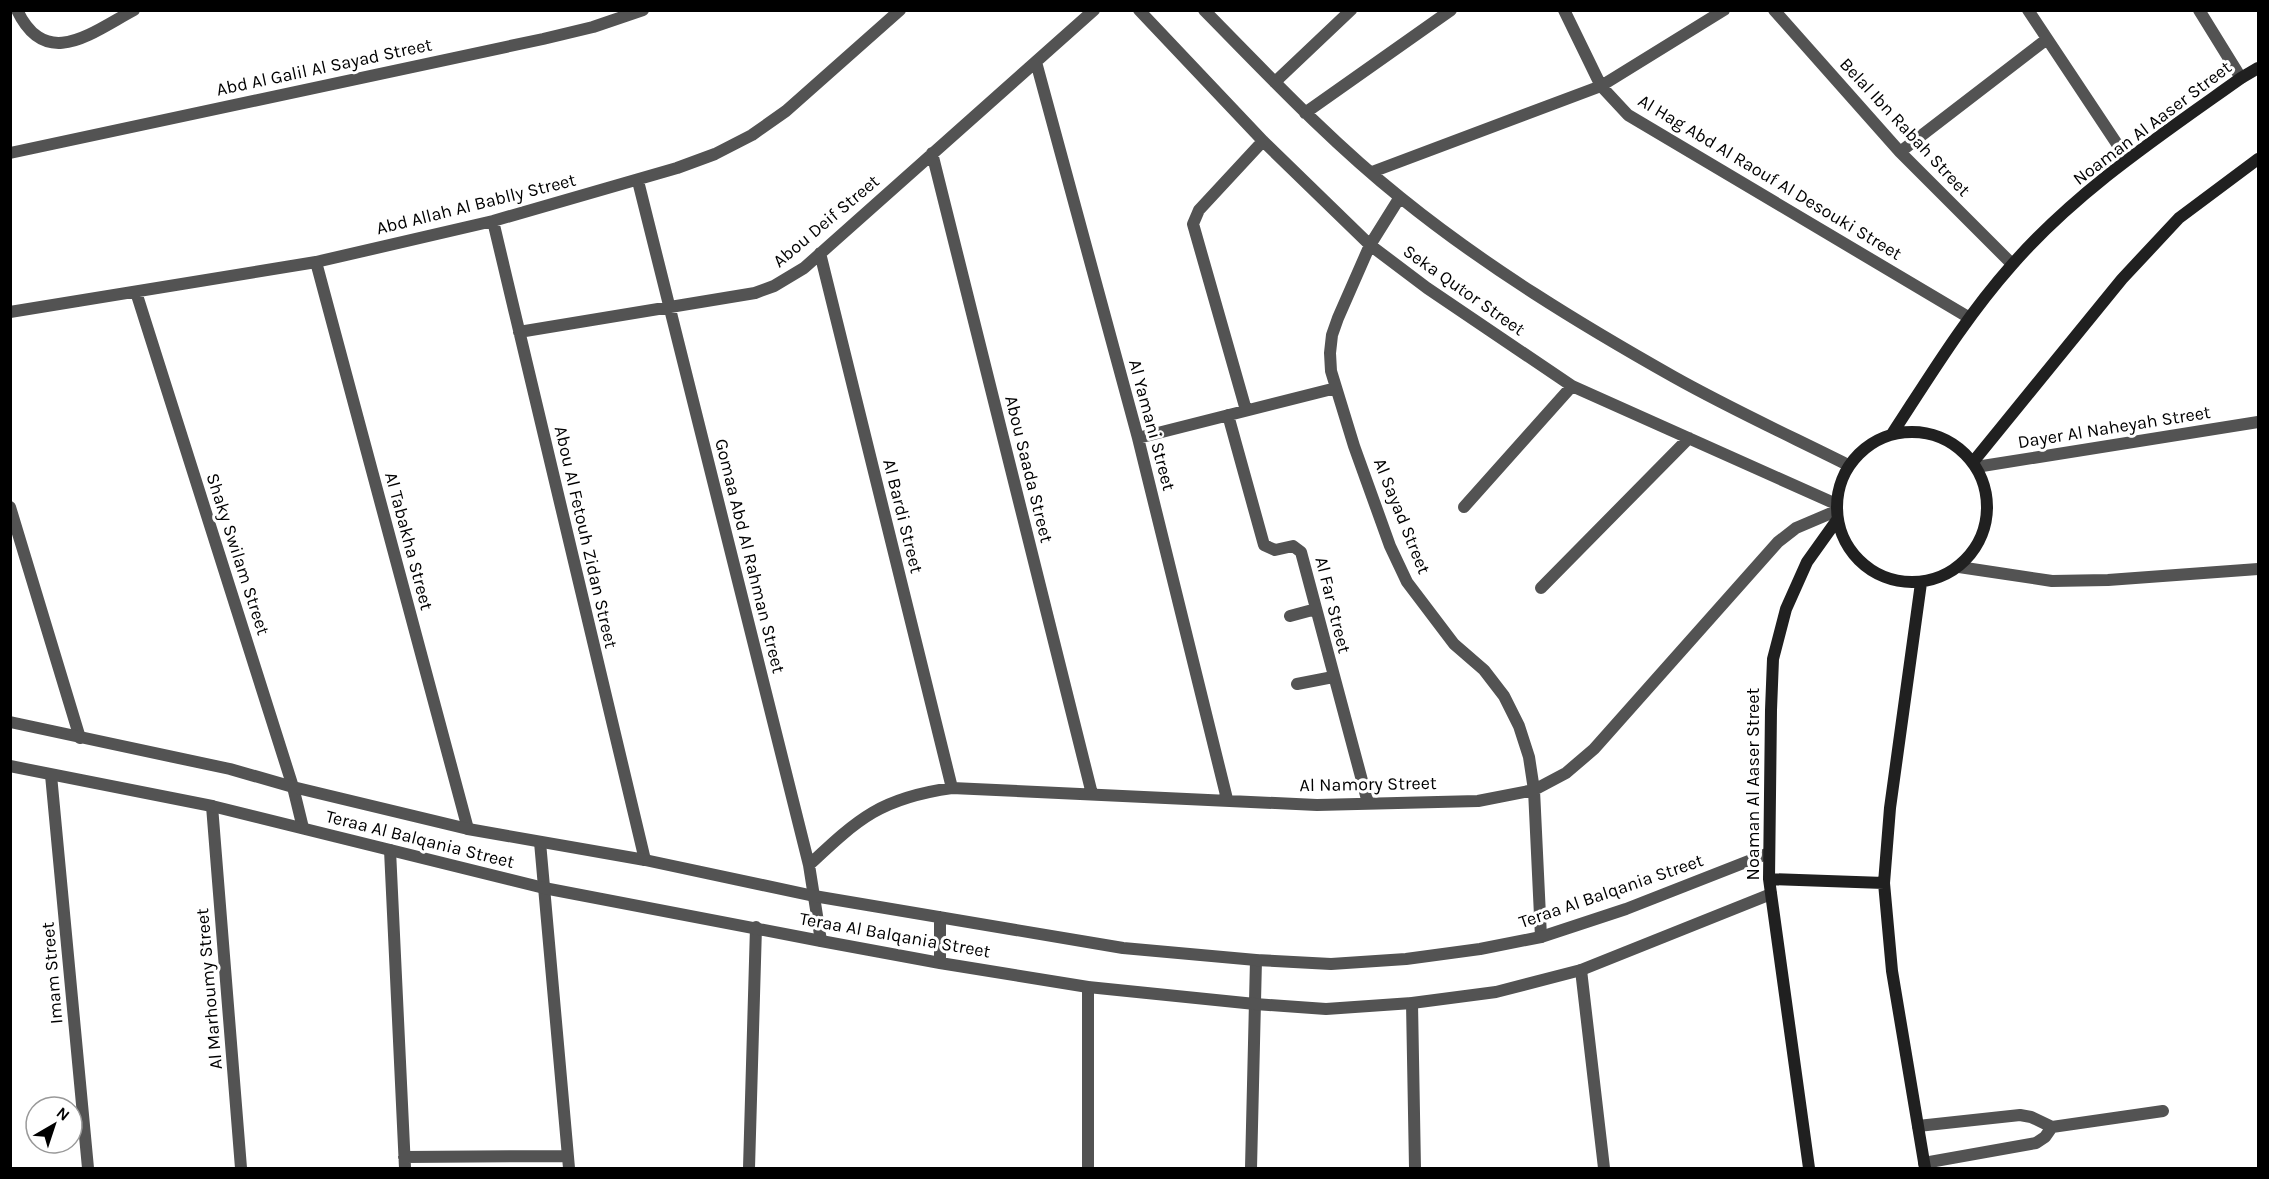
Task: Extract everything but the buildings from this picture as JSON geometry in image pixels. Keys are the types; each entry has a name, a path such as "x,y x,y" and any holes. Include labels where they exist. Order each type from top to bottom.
{"main road":[{"name":"Noaman Al Aaser Street","path":"1892,434 1968,316 2012,264 2068,209 2127,159 2241,78 2259,68"},
{"path":"1975,465 2122,279 2179,218 2259,159"},
{"path":"1914,432 1937,436 1957,446 1975,465 1986,493 1987,521 1977,546 1959,567 1947,575 1921,583 1883,578 1866,568 1848,547 1836,512 1839,484 1848,465 1875,441 1892,434 1914,432"},
{"name":"Noaman Al Aaser Street","path":"1809,1168 1769,879 1773,658 1786,609 1807,562 1836,512"},
{"path":"1921,583 1890,808 1884,883 1892,970 1925,1166"},
{"path":"1769,879 1884,883"}],"street":[{"path":"17,10 29,31 49,44 60,45 71,42 134,10"},
{"name":"Abd Al Galil Al Sayad Street","path":"10,153 593,27 643,10"},
{"name":"Abd Allah Al Bablly Street","path":"10,312 315,262 493,221 638,181 715,154 752,135 786,111 900,10"},
{"name":"Abou Deif Street","path":"519,332 670,308 755,292 774,286 804,268 1094,10"},
{"name":"Seka Qutor Street","path":"1139,10 1263,141 1370,245 1427,288 1572,386 1689,438 1836,512"},
{"name":"Seka Qutor Street","path":"1204,10 1305,113 1400,197 1459,242 1532,292 1654,365 1848,465"},
{"path":"1275,82 1351,10"},
{"path":"1305,113 1451,10"},
{"name":"Al Hag Abd Al Raouf Al Desouki Street","path":"1564,10 1601,86 1628,115 1968,316"},
{"path":"1372,172 1601,86 1724,10"},
{"name":"Belal Ibn Rabah Street","path":"1774,10 1900,152 2012,264"},
{"path":"2028,10 2127,159"},
{"path":"2199,10 2241,78"},
{"path":"1900,152 2047,39"},
{"name":"Al Yamani Street","path":"1036,62 1138,438 1227,799"},
{"path":"1246,410 1192,224 1199,210 1263,141"},
{"name":"Abou Saada Street","path":"932,153 1092,794"},
{"name":"Gomaa Abd Al Rahman Street","path":"638,181 809,865 821,941"},
{"name":"Al Sayad Street","path":"1400,197 1370,245 1332,335 1331,371 1390,546 1407,582 1454,644 1484,670 1504,696 1523,736 1534,790 1541,936"},
{"name":"Abou Al Fetouh Zidan Street","path":"493,221 645,860"},
{"name":"Al Bardi Street","path":"820,253 952,788"},
{"name":"Al Tabakha Street","path":"315,262 468,829"},
{"name":"Shaky Swilam Street","path":"136,292 293,788 303,828"},
{"path":"1464,507 1572,386"},
{"path":"1138,438 1336,388"},
{"name":"Al Far Street","path":"1228,415 1262,541 1270,549 1290,546 1296,547 1301,552 1368,803"},
{"name":"Dayer Al Naheyah Street","path":"1975,465 2259,422"},
{"path":"1541,588 1689,438"},
{"path":"10,507 80,738"},
{"name":"Al Namory Street","path":"809,865 862,817 920,792 952,788 1227,799 1317,805 1478,801 1534,790 1566,773 1594,749 1778,542 1796,528 1836,512"},
{"path":"1959,567 2052,581 2108,580 2259,569"},
{"path":"1290,615 1316,609"},
{"path":"1297,684 1333,677"},
{"name":"Teraa Al Balqania Street","path":"10,722 230,769 293,788 468,829 645,860 814,896 1123,948 1256,960 1331,964 1406,959 1480,949 1541,936 1656,897 1769,853"},
{"name":"Teraa Al Balqania Street","path":"10,766 212,806 544,888 821,941 1088,987 1255,1004 1326,1009 1412,1003 1496,992 1581,970 1771,894"},
{"name":"Imam Street","path":"51,775 88,1168"},
{"name":"Al Marhoumy Street","path":"212,806 241,1168"},
{"path":"390,850 405,1163 569,1162 540,842"},
{"path":"940,917 940,963"},
{"path":"749,1168 756,927"},
{"path":"1251,1168 1256,960"},
{"path":"1581,970 1604,1168"},
{"path":"1088,987 1088,1168"},
{"path":"1412,1003 1415,1168"},
{"path":"1918,1126 2020,1115 2031,1117 2052,1127 2163,1111"},
{"path":"1925,1166 2036,1143 2045,1137 2052,1127"}]}
